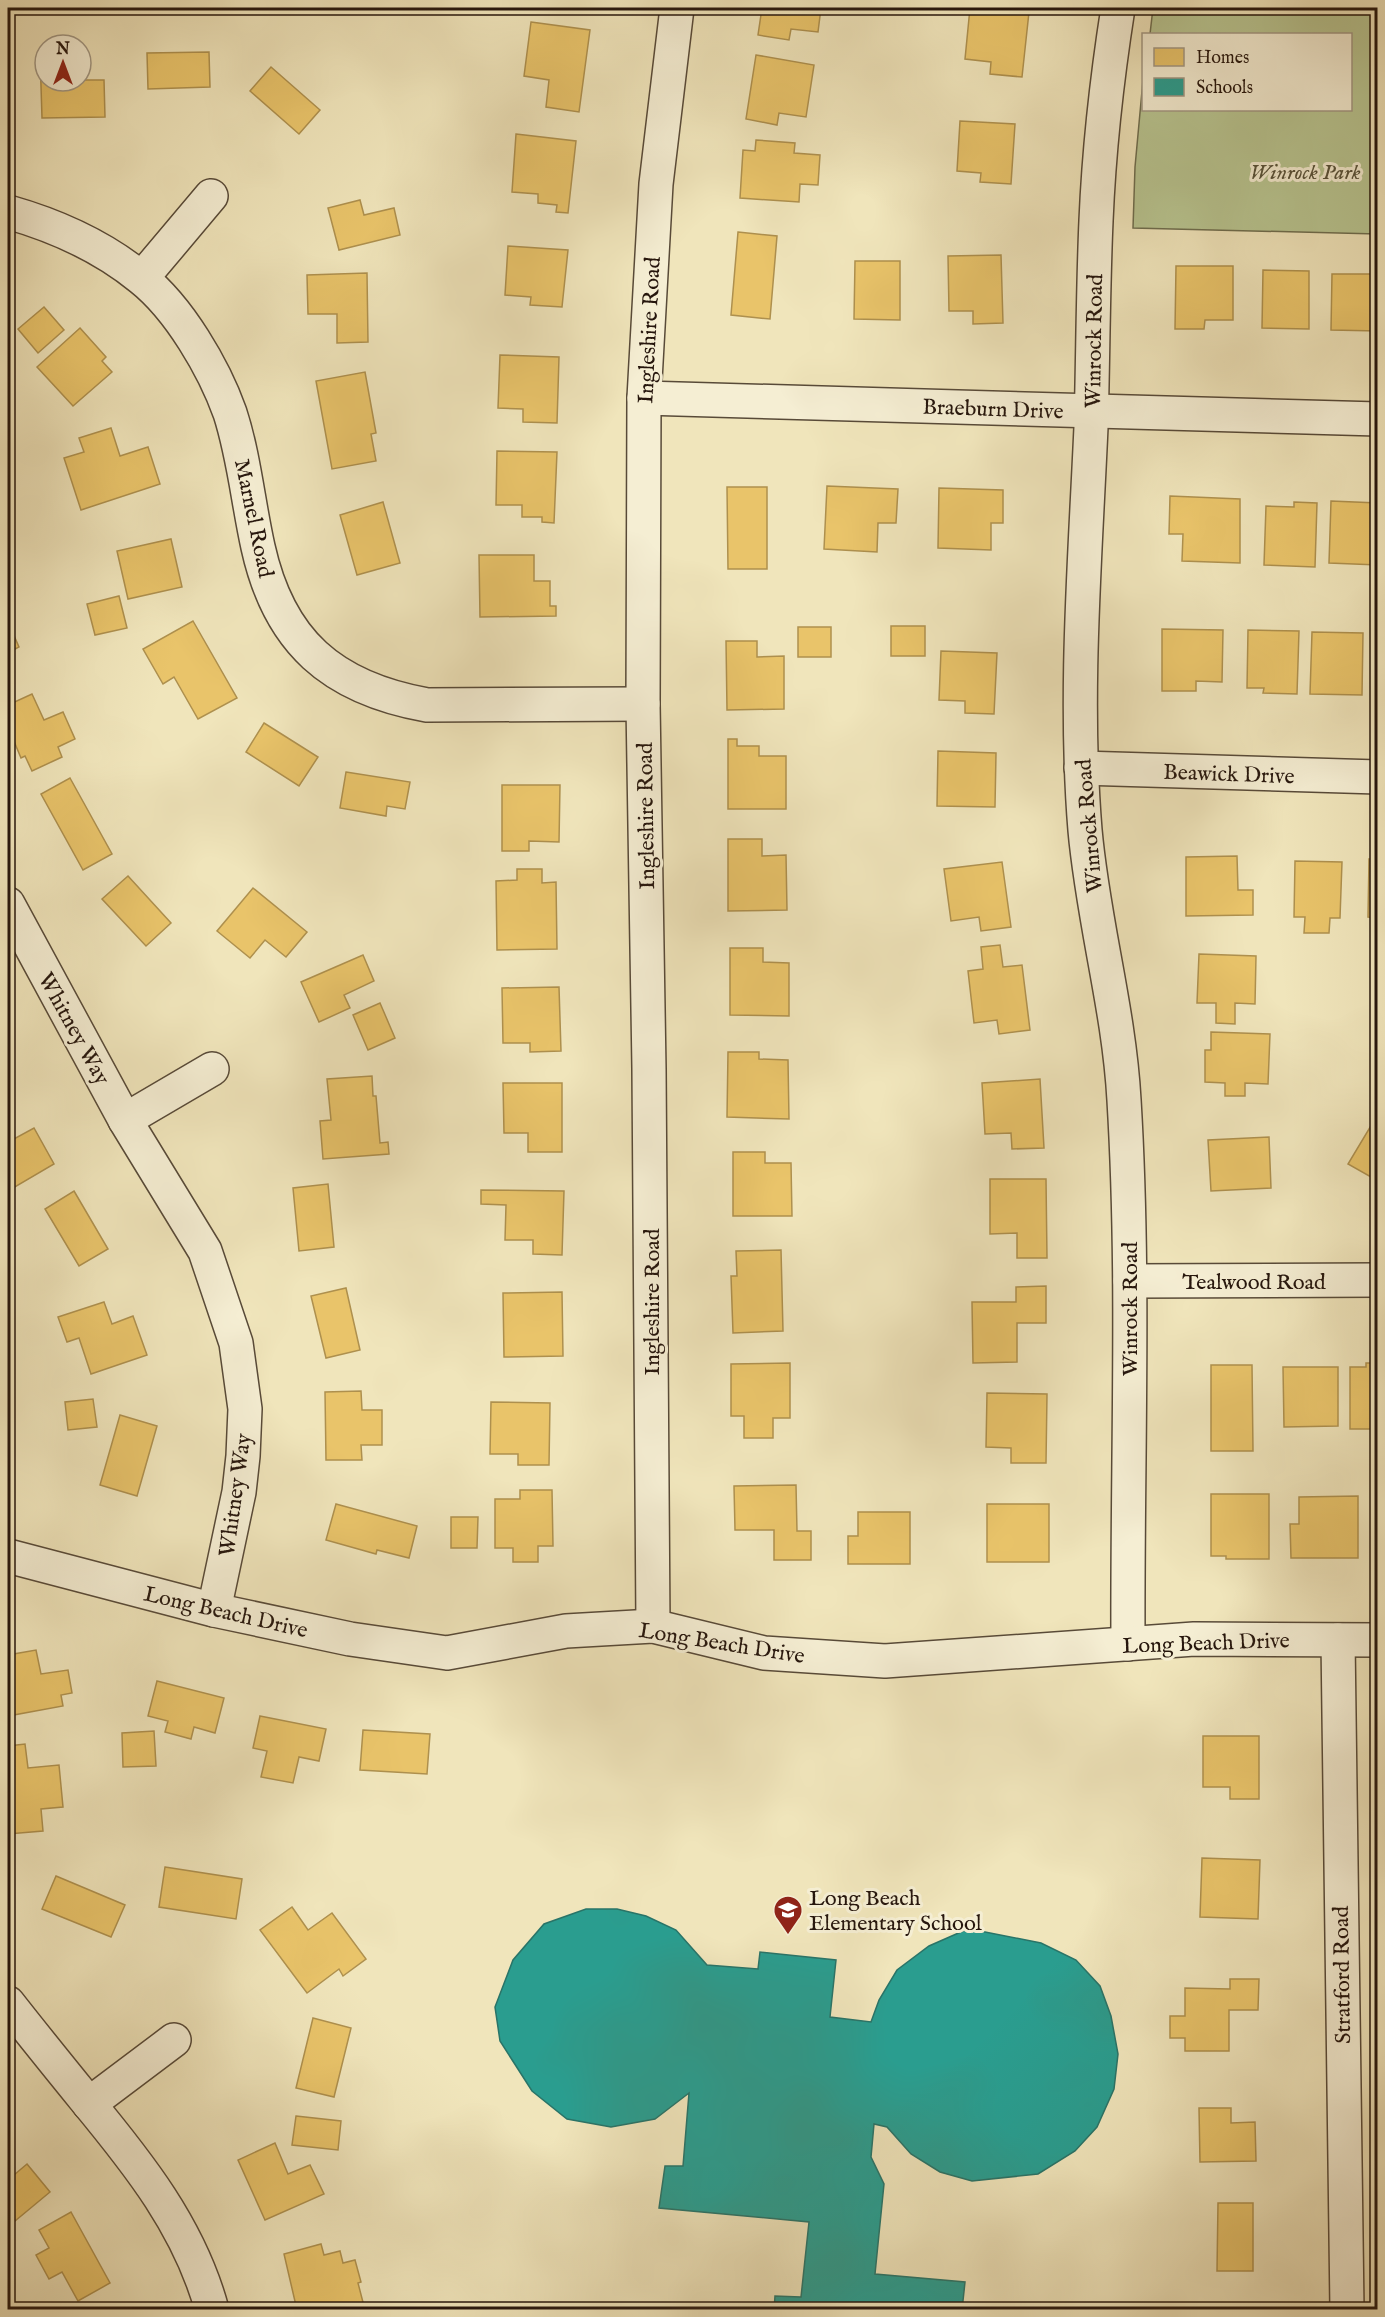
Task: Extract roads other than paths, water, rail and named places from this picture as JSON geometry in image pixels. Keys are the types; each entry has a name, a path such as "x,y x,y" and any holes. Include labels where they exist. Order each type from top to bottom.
{"street":[{"name":"Ingleshire Road","path":"653,1626 649,1069 643,704 644,398 656,184 677,8"},
{"name":"Winrock Road","path":"1118,8 1108,67 1096,217 1081,675 1081,768 1094,900 1116,1026 1124,1093 1129,1183 1128,1644"},
{"path":"142,278 210,196"},
{"name":"Marnel Road","path":"8,212 69,235 112,258 142,278 177,317 221,391 240,449 258,549 268,583 290,627 318,659 359,687 427,705 643,704"},
{"name":"Braeburn Drive","path":"644,398 1377,419"},
{"name":"Beawick Drive","path":"1081,768 1377,777"},
{"name":"Whitney Way","path":"8,904 125,1120 205,1251 236,1343 245,1409 243,1456 239,1492 214,1610"},
{"path":"125,1120 212,1069"},
{"name":"Tealwood Road","path":"1130,1281 1377,1280"},
{"name":"Long Beach Drive","path":"8,1556 214,1610 350,1639 447,1653 566,1630 653,1626 764,1653 885,1661 1194,1639 1377,1640"},
{"name":"Stratford Road","path":"1338,1640 1347,2310"},
{"path":"8,2003 139,2165 167,2205 191,2253 212,2310"},
{"path":"89,2104 174,2040"}],"place":[{"name":"Long Beach Elementary School","path":"788,1936"}],"park label":[{"name":"Winrock Park","path":"1305,171"}]}
